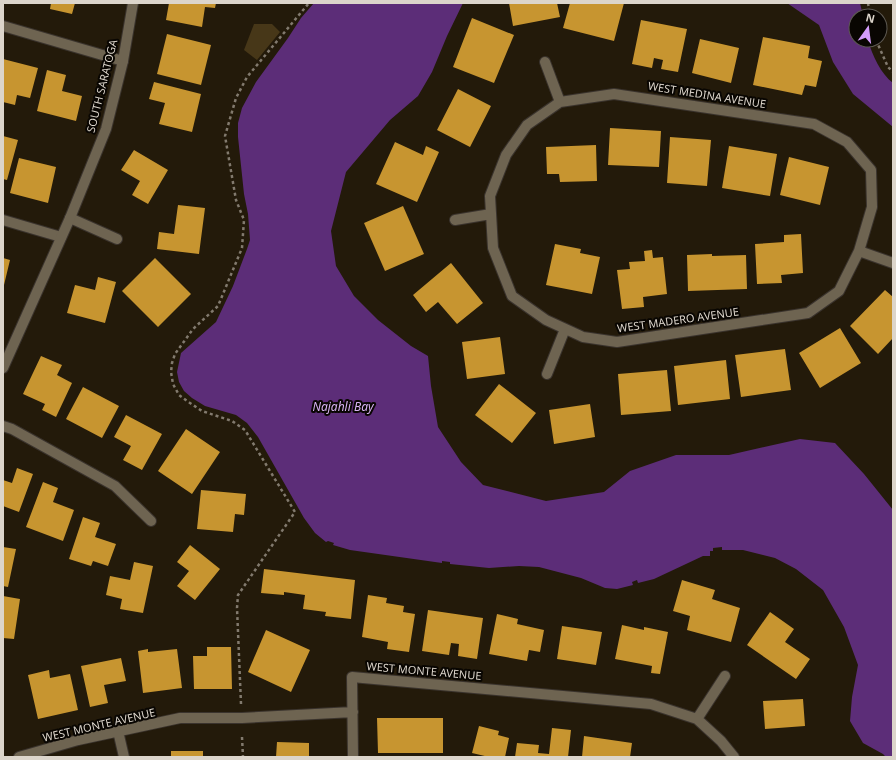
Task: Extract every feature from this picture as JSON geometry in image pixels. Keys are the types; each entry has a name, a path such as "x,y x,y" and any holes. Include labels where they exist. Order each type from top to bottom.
{"street":[{"name":"SOUTH SARATOGA","path":"3,368 70,218 106,129 123,61 133,3"},
{"path":"3,26 123,61"},
{"path":"545,62 560,102"},
{"name":"WEST MEDINA AVENUE","path":"490,196 506,155 527,125 560,102 614,94 814,124 847,142 871,170 872,207 859,251"},
{"name":"WEST MADERO AVENUE","path":"490,196 492,248 512,296 546,320 583,338 617,342 808,313 839,291 859,251"},
{"path":"455,220 491,214"},
{"path":"70,218 117,239"},
{"path":"3,220 61,237"},
{"path":"859,251 893,263"},
{"path":"547,374 565,329"},
{"path":"3,426 12,429 115,486 151,521"},
{"path":"697,720 725,676"},
{"name":"WEST MONTE AVENUE","path":"19,757 78,740 180,718 242,718 353,712 352,677 651,704 697,720 721,741 734,757"},
{"path":"353,712 353,757"},
{"path":"118,731 124,757"}],"path":[{"path":"241,704 238,596 296,512 245,430 232,421 202,411 179,395 173,384 172,363 176,354 193,329 218,306 242,248 244,220 236,200 225,136 236,98 247,76 310,3"},
{"path":"880,48 888,67 893,72"},
{"path":"242,737 243,757"}],"shaded area":[{"path":"254,24 272,24 280,32 257,60 244,50"}],"water":[{"name":"Najahli Bay","path":"314,3 463,3 432,72 418,96 390,120 346,172 331,231 336,266 354,296 378,320 411,346 428,356 431,386 438,427 461,462 483,485 546,501 604,492 630,471 676,455 729,455 800,439 835,443 864,474 893,510 893,757 886,757 863,743 850,721 852,697 858,665 844,627 823,590 796,569 775,558 743,550 722,550 722,547 713,548 713,551 710,551 710,556 703,556 654,579 638,583 637,580 632,582 633,585 617,589 605,588 581,578 539,567 519,566 489,568 350,550 333,545 334,543 328,541 326,542 315,533 304,518 258,437 247,423 236,415 205,406 184,391 179,382 177,372 181,353 216,322 233,286 250,240 238,137 238,123 242,108 256,82 301,18"},
{"path":"787,3 860,3 861,8 848,8 848,48 871,48 885,75 893,83 893,127 853,94 833,62 819,25"}],"building":[{"path":"51,3 75,3 72,14 50,9"},
{"path":"169,3 216,3 215,8 205,7 202,27 166,20"},
{"path":"509,3 557,3 560,17 513,26"},
{"path":"570,3 624,3 614,41 563,28"},
{"path":"472,18 514,35 494,83 453,67"},
{"path":"641,20 687,29 678,72 661,69 663,60 654,58 652,68 632,64"},
{"path":"167,34 211,45 201,85 157,74"},
{"path":"763,37 810,46 808,58 822,61 816,87 805,85 802,95 753,85"},
{"path":"700,39 739,48 731,83 692,73"},
{"path":"3,59 38,68 30,98 17,95 15,105 3,102"},
{"path":"47,70 66,75 62,91 82,96 76,121 37,111"},
{"path":"154,82 201,94 192,132 159,124 165,103 149,99"},
{"path":"458,89 491,106 470,147 437,130"},
{"path":"610,128 661,131 659,167 608,165"},
{"path":"3,136 18,140 7,180 3,179"},
{"path":"670,137 711,140 707,186 667,183"},
{"path":"395,142 423,155 426,146 439,152 417,202 376,184"},
{"path":"596,145 597,181 560,182 559,174 547,174 546,147"},
{"path":"729,146 777,154 770,196 722,188"},
{"path":"134,150 168,170 148,204 132,195 140,181 121,170"},
{"path":"789,157 829,167 820,205 780,195"},
{"path":"19,158 56,167 48,203 10,193"},
{"path":"178,205 205,208 199,254 157,249 159,232 174,234"},
{"path":"403,206 424,254 385,271 364,223"},
{"path":"801,234 803,273 781,275 782,283 757,284 755,244 784,242 784,235"},
{"path":"555,244 581,249 580,253 600,257 592,294 546,285"},
{"path":"652,250 653,258 663,257 667,294 643,297 644,307 622,309 617,270 630,269 629,262 645,261 644,251"},
{"path":"712,254 712,256 746,255 747,289 688,291 687,255"},
{"path":"3,258 10,260 4,285 3,285"},
{"path":"155,258 191,294 158,327 122,291"},
{"path":"451,263 483,303 457,324 438,302 426,312 413,295"},
{"path":"98,277 116,282 105,323 67,313 75,285 95,290"},
{"path":"885,290 893,297 893,338 878,354 850,326"},
{"path":"840,328 861,363 820,388 799,353"},
{"path":"500,337 505,374 467,379 462,342"},
{"path":"785,349 791,390 741,397 735,355"},
{"path":"41,356 62,365 57,375 72,383 56,417 42,410 45,404 23,394"},
{"path":"726,360 730,399 678,405 674,366"},
{"path":"667,370 671,411 621,415 618,374"},
{"path":"499,384 536,413 512,443 475,415"},
{"path":"83,387 119,406 102,438 66,419"},
{"path":"590,404 595,437 554,444 549,410"},
{"path":"126,415 162,434 142,470 123,460 131,446 114,437"},
{"path":"186,429 220,452 192,494 158,471"},
{"path":"17,468 33,474 19,512 3,506 3,480 12,483"},
{"path":"43,482 58,488 53,502 74,510 63,541 26,527"},
{"path":"201,490 246,494 244,515 235,514 233,532 197,529"},
{"path":"83,517 100,523 95,537 116,544 108,566 93,561 91,566 69,559"},
{"path":"190,545 220,569 195,600 177,586 189,571 177,562"},
{"path":"3,547 16,549 8,587 3,586"},
{"path":"134,562 153,566 143,613 120,609 122,599 106,595 110,576 130,580"},
{"path":"264,569 355,580 351,619 325,616 326,612 303,609 305,595 284,592 284,595 261,593"},
{"path":"682,580 715,590 712,599 740,608 731,642 687,630 690,616 673,611"},
{"path":"368,595 387,598 386,603 404,606 403,612 415,614 409,652 387,649 388,642 362,637"},
{"path":"3,596 20,599 14,639 3,638"},
{"path":"428,610 483,618 477,659 458,656 459,644 451,643 449,655 422,651"},
{"path":"770,612 794,629 785,642 810,659 796,679 747,645"},
{"path":"497,614 518,619 517,624 544,630 540,652 529,650 527,661 489,654"},
{"path":"622,625 644,630 644,627 668,632 660,674 651,673 652,666 615,659"},
{"path":"562,626 602,632 596,665 557,659"},
{"path":"266,630 310,650 291,692 248,672"},
{"path":"207,647 231,647 232,689 194,689 193,656 207,656"},
{"path":"148,649 148,652 177,649 182,688 143,693 138,651"},
{"path":"121,658 126,681 104,685 108,703 90,707 81,666"},
{"path":"49,670 50,678 70,674 78,710 38,719 28,675"},
{"path":"803,699 805,726 765,729 763,701"},
{"path":"377,718 443,718 443,753 378,753"},
{"path":"479,726 499,731 498,735 509,738 505,757 489,757 472,753"},
{"path":"552,728 571,730 568,757 515,757 517,743 539,745 538,753 549,754"},
{"path":"584,736 632,743 630,757 582,757"},
{"path":"277,742 309,743 309,757 276,757"},
{"path":"171,751 203,751 203,757 171,757"}]}
